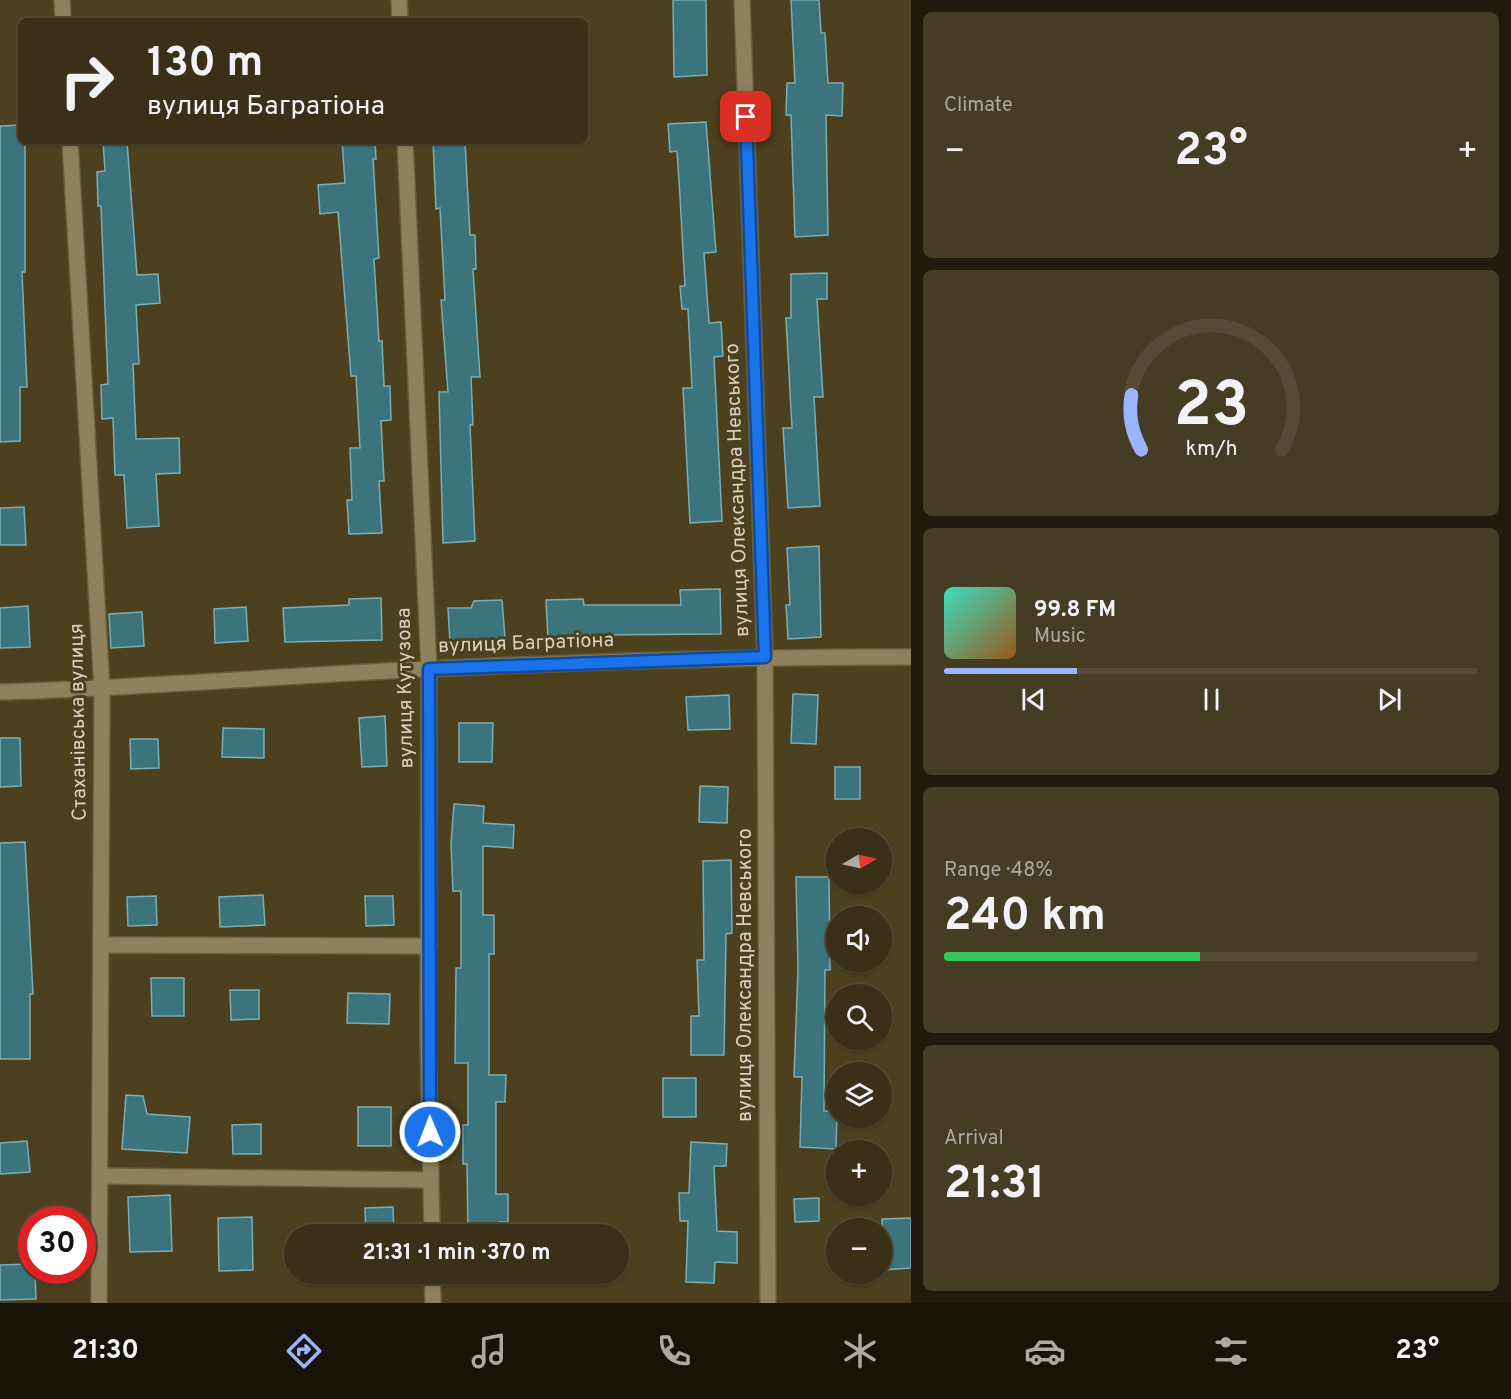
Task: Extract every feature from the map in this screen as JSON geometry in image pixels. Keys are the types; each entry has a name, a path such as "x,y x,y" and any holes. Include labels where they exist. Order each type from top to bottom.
{"street":[{"path":"62,0 63,18"},
{"path":"399,0 400,18"},
{"name":"вулиця Олександра Невського","path":"742,0 765,657 768,1303"},
{"name":"Стаханівська вулиця","path":"70,144 102,689 99,1303"},
{"name":"вулиця Кутузова","path":"405,144 429,669 432,1224"},
{"name":"вулиця Багратіона","path":"0,692 102,689 429,669 765,657 911,657"},
{"path":"101,945 429,946"},
{"path":"100,1176 431,1180"},
{"path":"432,1284 433,1303"}],"building":[{"path":"673,0 706,0 707,75 674,77"},
{"path":"791,0 819,0 821,33 825,33 828,83 843,83 842,116 826,115 828,235 795,237 791,115 786,115 787,83 795,83"},
{"path":"706,122 716,252 704,253 709,323 721,322 723,356 714,357 722,521 690,523 683,388 692,388 688,309 682,309 680,286 685,286 677,151 670,152 668,124"},
{"path":"18,125 18,144 25,144 25,272 22,272 27,387 20,387 20,441 0,442 0,126"},
{"path":"103,144 127,144 137,275 158,274 160,303 136,305 139,364 133,364 136,439 179,438 180,473 156,474 159,526 127,528 124,475 115,475 113,418 102,419 101,385 108,384 101,206 98,206 97,172 105,171"},
{"path":"342,144 375,144 376,159 373,159 379,258 374,259 379,341 382,341 384,386 390,386 391,420 381,421 384,481 379,481 382,533 349,534 347,500 352,500 350,448 360,448 356,376 351,376 338,212 320,214 318,185 345,183"},
{"path":"433,144 465,144 470,235 475,235 476,269 473,269 480,377 471,377 473,425 470,425 475,541 443,543 439,392 448,392 441,300 445,300 440,208 436,209"},
{"path":"827,273 827,299 817,299 823,397 814,397 820,506 788,508 783,428 792,428 786,318 791,318 791,274"},
{"path":"24,507 26,545 0,545 0,508"},
{"path":"819,546 821,637 788,639 786,605 790,605 787,548"},
{"path":"720,589 721,634 585,635 548,638 546,600 583,599 584,605 681,605 680,590"},
{"path":"381,598 382,640 285,642 283,608 349,605 349,599"},
{"path":"502,600 505,638 450,643 448,608 471,608 474,601"},
{"path":"28,606 30,647 0,648 0,608"},
{"path":"246,607 248,641 215,643 214,609"},
{"path":"142,612 144,646 111,648 109,614"},
{"path":"793,694 818,695 816,744 791,743"},
{"path":"729,695 730,729 688,730 686,697"},
{"path":"385,716 387,766 362,767 359,718"},
{"path":"459,723 493,723 492,762 459,762"},
{"path":"223,728 264,729 264,758 222,757"},
{"path":"0,738 20,738 21,786 0,787"},
{"path":"130,739 158,739 159,768 131,769"},
{"path":"835,767 860,767 860,799 835,799"},
{"path":"700,786 728,787 727,823 699,822"},
{"path":"454,804 484,806 483,823 514,825 513,848 483,846 483,915 494,915 494,954 489,954 489,1075 506,1075 505,1102 496,1102 496,1194 508,1194 508,1222 499,1222 499,1224 468,1224 467,1164 463,1164 463,1125 468,1125 468,1063 455,1063 456,968 461,968 461,891 453,891 451,844"},
{"path":"25,842 33,994 30,994 30,1059 0,1059 0,843"},
{"path":"731,860 732,933 726,934 724,1055 691,1055 691,1016 699,1016 697,960 704,960 703,861"},
{"path":"796,877 826,877 826,894 829,894 829,906 826,906 824,1111 826,1111 826,1128 837,1128 836,1140 826,1140 826,1148 800,1147 802,1077 794,1077 798,969"},
{"path":"263,895 265,925 220,927 219,897"},
{"path":"156,896 157,925 128,926 127,897"},
{"path":"365,896 393,896 394,925 366,926"},
{"path":"151,978 184,978 184,1016 152,1016"},
{"path":"230,990 259,990 259,1019 231,1020"},
{"path":"348,993 390,994 389,1024 347,1023"},
{"path":"663,1078 696,1078 696,1117 663,1117"},
{"path":"126,1095 143,1096 147,1114 190,1117 187,1153 122,1149"},
{"path":"358,1107 391,1107 391,1146 358,1146"},
{"path":"261,1124 261,1154 233,1154 232,1125"},
{"path":"27,1141 30,1172 0,1174 0,1143"},
{"path":"691,1142 727,1144 726,1166 714,1166 717,1231 737,1232 737,1263 715,1262 714,1283 686,1282 688,1221 680,1221 679,1193 689,1193"},
{"path":"170,1195 172,1251 130,1252 128,1197"},
{"path":"819,1198 819,1221 795,1222 794,1199"},
{"path":"393,1207 394,1224 366,1224 365,1208"},
{"path":"252,1217 253,1270 219,1271 218,1218"},
{"path":"911,1218 911,1268 892,1269 892,1219"},
{"path":"18,1264 18,1284 35,1284 36,1299 0,1300 0,1265"}],"route":[{"path":"430,1132 429,669 765,657 746,117"}]}
